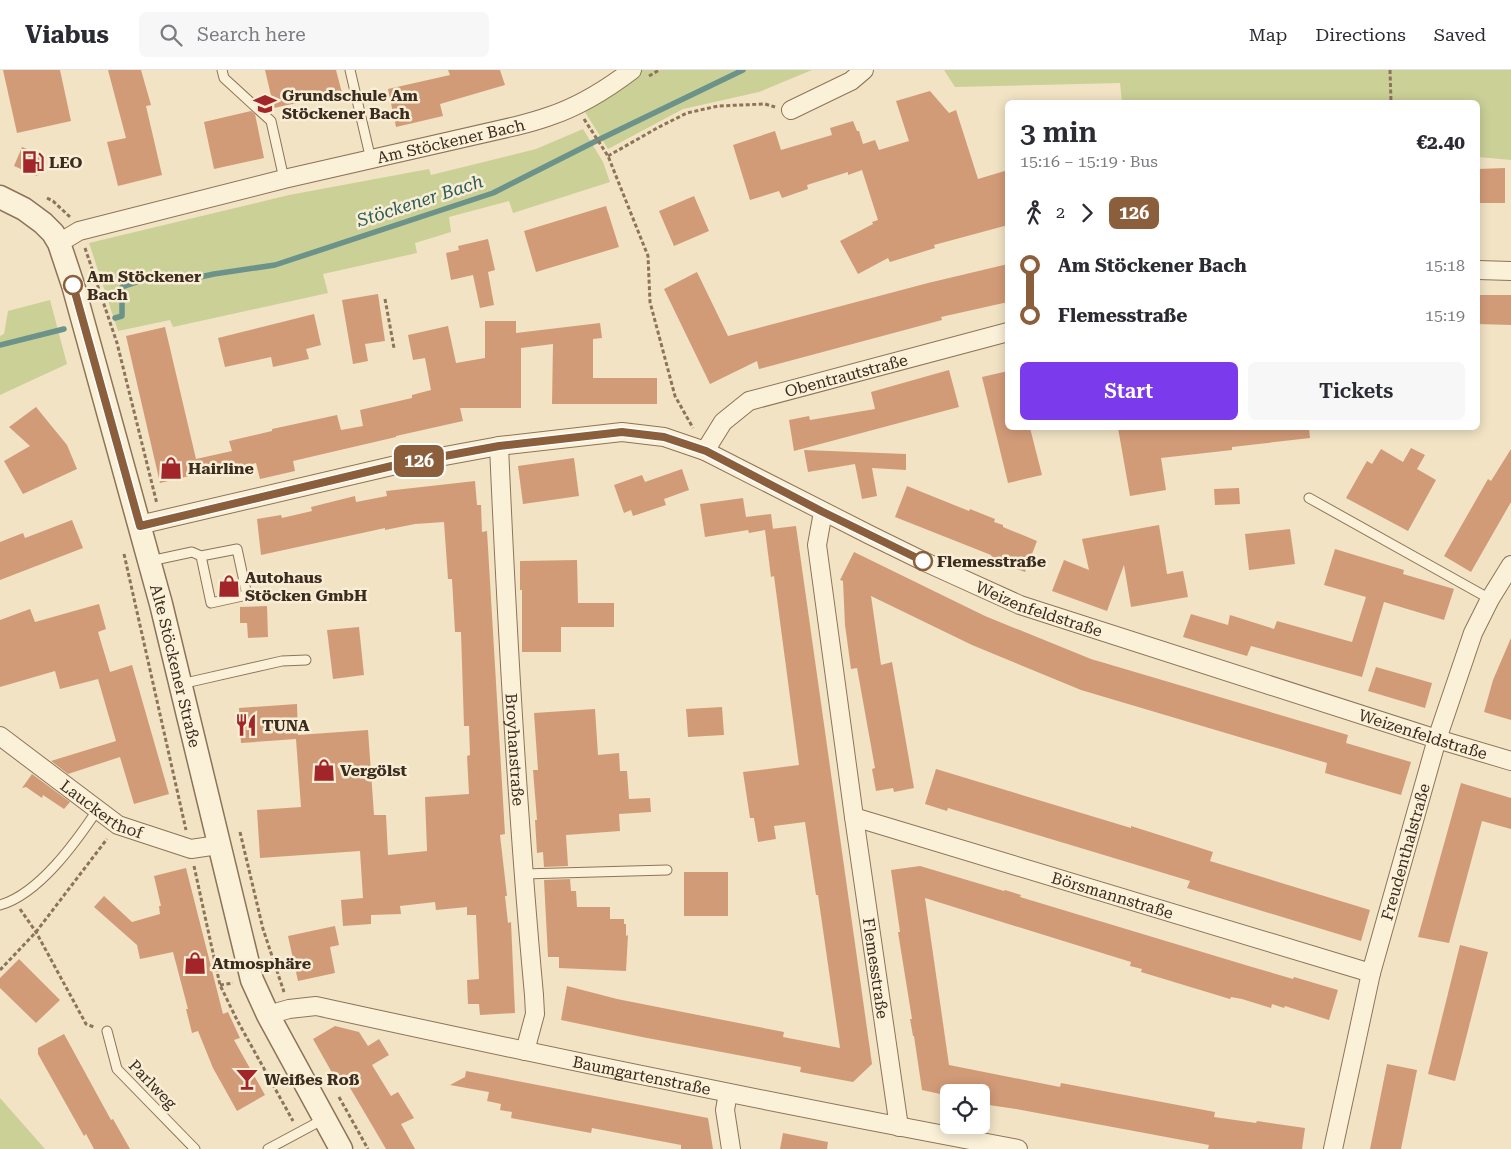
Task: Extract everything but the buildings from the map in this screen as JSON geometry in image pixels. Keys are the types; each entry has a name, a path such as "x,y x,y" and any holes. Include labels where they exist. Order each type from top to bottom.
{"street":[{"name":"Am Stöckener Bach","path":"59,243 80,231 284,179 550,117 576,106 632,70"},
{"path":"791,110 851,81 864,70"},
{"name":"Alte Stöckener Straße","path":"0,198 24,209 43,223 53,233 59,243 76,292 161,604 252,980 268,1015 341,1149"},
{"path":"1480,270 1511,271"},
{"name":"Obentrautstraße","path":"706,451 723,422 749,401 1005,333"},
{"name":"Weizenfeldstraße","path":"140,526 396,465 499,446 622,432 664,437 706,451 823,512 923,561 1020,605 1511,761"},
{"name":"Broyhanstraße","path":"499,446 523,874 535,1014 525,1052"},
{"name":"Flemesstraße","path":"823,512 817,545 899,1127"},
{"name":"Freudenthalstraße","path":"1332,1149 1371,973 1438,739 1473,633 1511,565"},
{"name":"Lauckerthof","path":"0,736 118,824 191,849 218,844"},
{"name":"Börsmannstraße","path":"854,817 1371,973"},
{"name":"Baumgartenstraße","path":"268,1015 289,1009 316,1006 525,1052 1018,1149"},
{"path":"728,1093 725,1110 731,1149"}],"lane":[{"path":"222,70 224,78 271,122 284,179"},
{"path":"350,70 371,160"},
{"path":"1309,498 1490,600"},
{"path":"148,561 192,552 201,556 237,549 247,595 211,603 201,556"},
{"path":"181,684 282,662 306,660"},
{"path":"0,905 14,900 46,875 98,809"},
{"path":"523,874 667,870"},
{"name":"Parlweg","path":"107,1031 117,1069 195,1149"},
{"path":"268,1149 324,1119"}],"path":[{"path":"1390,70 1391,100"},
{"path":"608,156 659,126 687,113 718,106 765,104 791,110"},
{"path":"586,123 608,156 648,256 650,302 675,396 706,451"},
{"path":"385,299 394,348"},
{"path":"123,550 220,985 237,1020 299,1132"},
{"path":"0,970 36,932 118,824"},
{"path":"14,900 36,932 86,1024 107,1031"}],"green space":[{"path":"621,70 812,70 759,92 683,109 608,149 585,112"},
{"path":"944,70 1511,70 1511,160 1480,157 1480,100 1122,100 1120,83 955,87"},
{"path":"583,129 603,162 610,182 513,213 509,201 449,217 451,232 415,243 417,253 323,274 328,293 173,327 170,320 118,331 89,243 289,195 429,169 431,175 536,149"},
{"path":"50,300 67,364 0,395 0,336 4,334 8,311"},
{"path":"0,1098 45,1149 0,1149"}],"waterway":[{"name":"Stöckener Bach","path":"115,318 122,316 122,287 149,278 181,281 275,265 493,193 743,70"},
{"name":"Stöckener Bach","path":"0,345 64,329"}],"bus line":[{"name":"126","path":"73,285 140,526 396,465 499,446 622,432 664,437 706,451 823,512 923,561"}],"place":[{"name":"Grundschule Am Stöckener Bach","path":"265,104"},
{"name":"LEO","path":"33,162"},
{"name":"Am Stöckener Bach","path":"73,285"},
{"name":"Hairline","path":"171,468"},
{"name":"Flemesstraße","path":"923,561"},
{"name":"Autohaus Stöcken GmbH","path":"229,586"},
{"name":"TUNA","path":"246,725"},
{"name":"Vergölst","path":"324,770"},
{"name":"Atmosphäre","path":"195,963"},
{"name":"Weißes Roß","path":"247,1079"}]}
